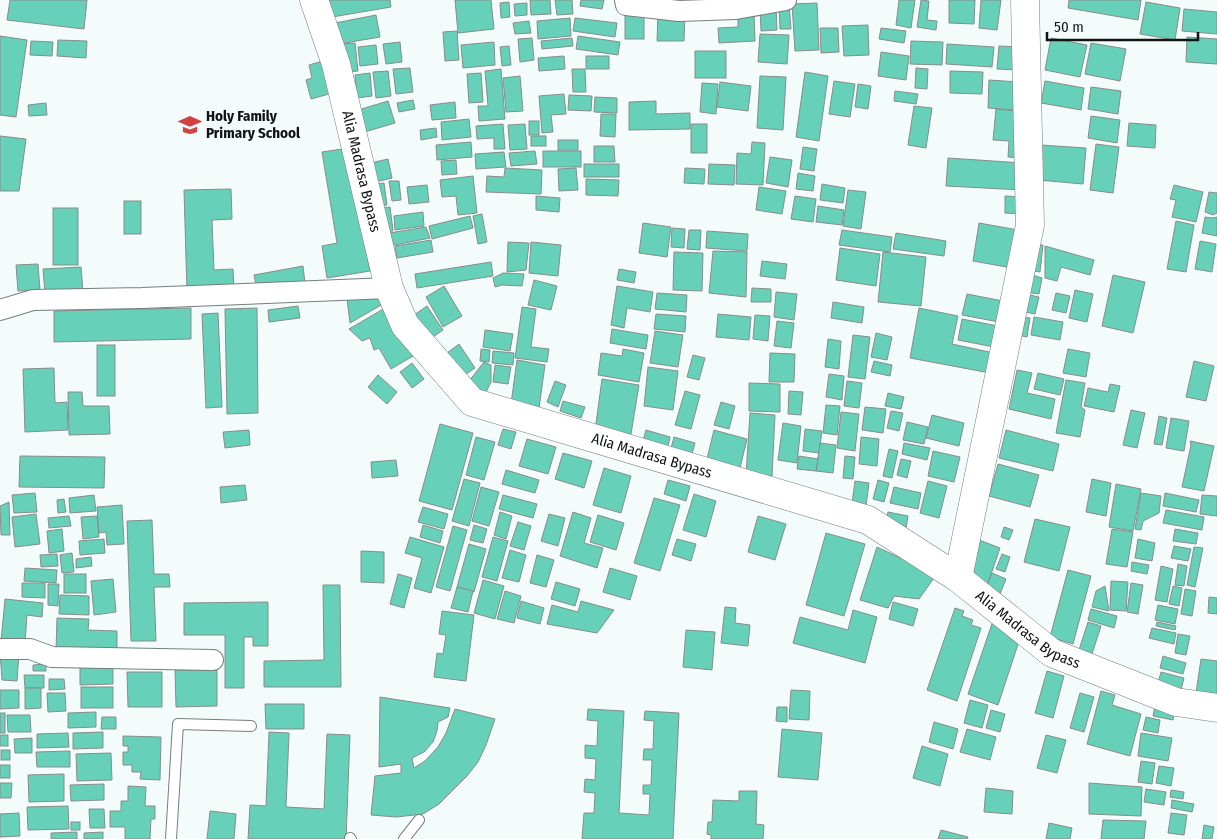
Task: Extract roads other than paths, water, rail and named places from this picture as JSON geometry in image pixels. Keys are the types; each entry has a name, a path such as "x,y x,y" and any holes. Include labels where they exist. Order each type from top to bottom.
{"street":[{"name":"Alia Madrasa Bypass","path":"314,0 336,64 389,288 405,325 472,402 868,520 958,578 1052,652 1176,702 1217,708"},
{"path":"625,0 626,6 679,12 736,9 786,0"},
{"path":"958,578 1030,225 1025,0"},
{"path":"0,310 33,300 142,298 389,288"},
{"path":"0,649 30,648 52,657 213,660"}],"lane":[{"path":"171,839 178,724 251,726"},
{"path":"404,839 419,820"}],"place":[{"name":"Holy Family Primary School","path":"190,125"}]}
